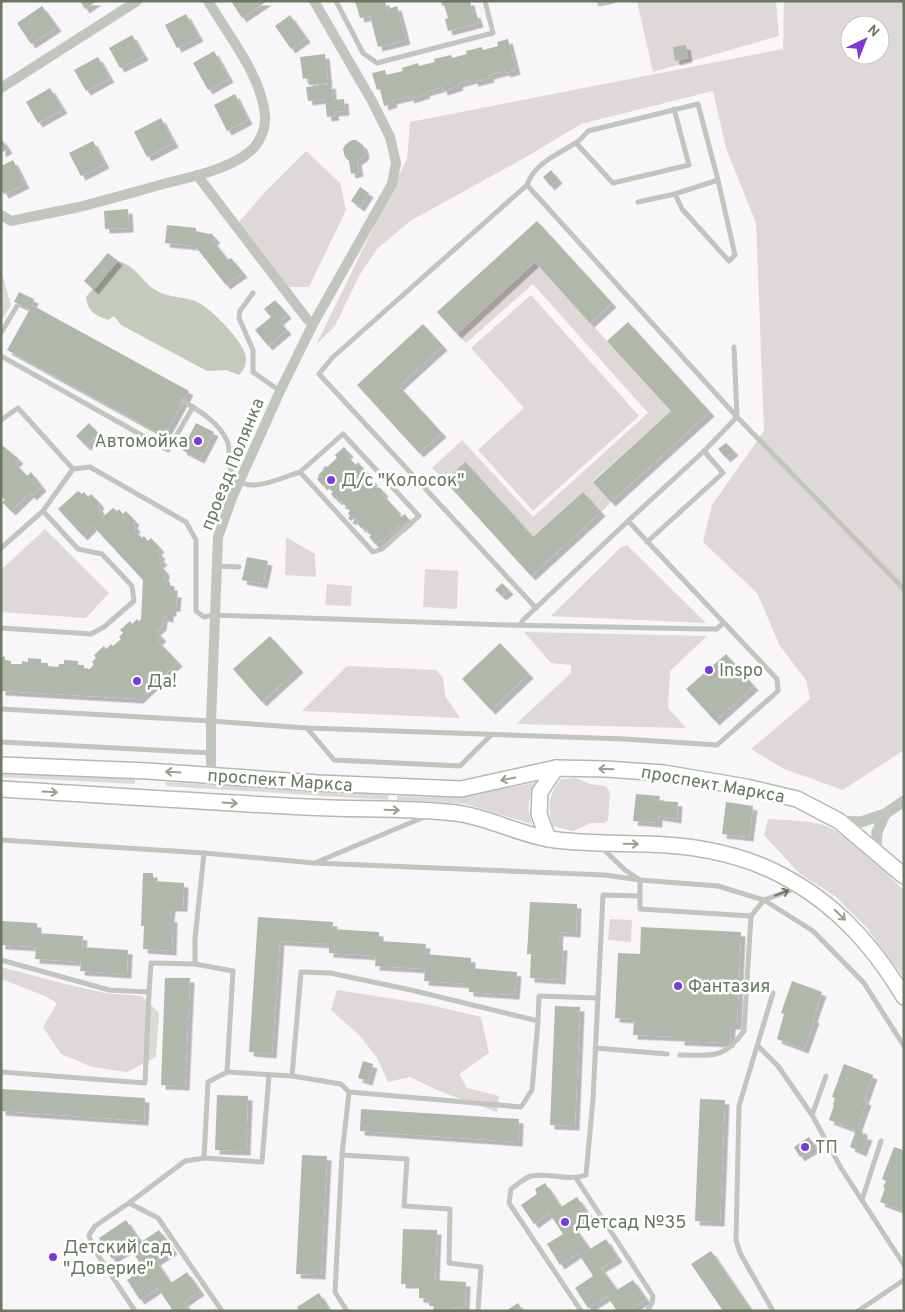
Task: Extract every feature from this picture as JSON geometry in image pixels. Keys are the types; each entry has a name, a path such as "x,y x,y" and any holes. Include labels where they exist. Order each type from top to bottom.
{"main road":[{"name":"проспект Маркса","path":"1,765 148,771 318,783 461,789 556,768 606,768 664,773 746,787 797,799 839,821 876,850 904,876"},
{"path":"548,839 539,814 540,792 556,768"},
{"path":"148,771 148,797"},
{"name":"проспект Маркса","path":"1,789 317,808 438,812 460,814 548,839 597,843 647,844 714,851 767,869 801,886 827,904 856,930 904,997"}],"street":[{"path":"1,88 137,1"},
{"path":"1,215 11,220 69,209 197,175 238,160 250,152 263,132 265,117 259,91 252,72 208,1"},
{"name":"проезд Полянка","path":"211,775 214,615 218,537 239,482 280,391 314,324 392,184 396,163 390,137 372,100 315,2"},
{"path":"197,175 270,271 307,318 314,324"},
{"path":"839,821 861,822 884,814 904,801"},
{"path":"876,850 877,832 884,814"}],"lane":[{"path":"336,1 363,53 377,63 493,33 485,1"},
{"path":"599,1 600,4 613,1"},
{"path":"536,608 319,374 332,358 528,185 530,175 552,156 576,143 588,131 698,104 735,255 729,261 682,210 674,194"},
{"path":"576,143 613,183 690,165 674,109"},
{"path":"638,202 674,194 718,180"},
{"path":"528,185 737,417 904,589"},
{"path":"253,293 240,311 239,318 252,350 253,372 280,391"},
{"path":"1,333 17,306"},
{"path":"520,625 523,620 737,417 734,347"},
{"path":"1,356 168,450 193,407"},
{"path":"183,401 216,424 228,443 231,471 239,482 248,486 262,484 300,472 343,434 419,516 382,549 373,552 300,472"},
{"path":"1,420 18,408 73,469"},
{"path":"646,542 723,473 704,450"},
{"path":"1,548 43,511 73,469 90,467 186,522 196,540 196,611 204,617 214,615 706,629 717,629 723,623"},
{"path":"1,628 91,634 104,627 134,601 132,586 102,554 78,549 43,511"},
{"path":"1,709 211,720 307,728 718,744 778,692 777,679 628,521"},
{"path":"217,566 239,567"},
{"path":"307,728 334,760 460,766 491,735"},
{"path":"1,742 211,753"},
{"path":"314,863 438,812"},
{"path":"1,840 204,853 314,863 597,875 718,886 764,900 812,931 864,983 904,1046"},
{"path":"597,843 625,870 640,880"},
{"path":"195,964 195,940 204,853"},
{"path":"640,880 640,909 751,916"},
{"path":"680,1054 718,1055 734,1045 744,1031 751,916 764,900 801,886"},
{"path":"581,1311 509,1203 511,1189 529,1177 576,1178 586,1174 589,1158 603,895 640,896"},
{"path":"1,960 109,990 149,992"},
{"path":"1,1072 145,1083 151,963 195,964 233,971 228,1072"},
{"path":"292,1076 301,972 330,973 538,1020"},
{"path":"773,993 739,1106 736,1240 740,1253 773,1311"},
{"path":"204,1158 208,1082 228,1072 292,1076 341,1084 349,1092 521,1107 532,1090 539,996 598,998"},
{"path":"758,1046 778,1066 812,1115 840,1168 904,1265"},
{"path":"595,1048 667,1054"},
{"path":"135,1311 92,1246 89,1235 95,1226 130,1203 185,1161 204,1158 262,1162 269,1075"},
{"path":"812,1115 826,1076"},
{"path":"347,1311 335,1292 342,1155 349,1092"},
{"path":"862,1200 881,1141"},
{"path":"342,1155 407,1159 404,1206 450,1209 449,1263 481,1267 478,1311"},
{"path":"576,1178 652,1296 652,1303 647,1311"},
{"path":"130,1203 158,1218 222,1311"},
{"path":"858,1311 904,1280"}],"shaded area":[{"path":"637,1 776,1 779,36 653,72"},
{"path":"784,1 904,1 904,750 843,790 784,769 751,749 810,699 806,680 780,646 757,593 703,542 712,505 764,431 756,223 726,148 713,91 581,124 521,160 410,221 377,249 359,276 335,326 316,345 407,159 410,122 783,49"},
{"path":"306,151 340,183 346,210 309,287 289,287 239,222 265,192"},
{"path":"118,261 130,267 157,291 197,302 211,311 234,336 244,352 246,358 245,365 239,375 226,370 207,371 121,325 114,316 108,320 90,310 86,297"},
{"path":"535,262 671,411 593,481 611,502 601,512 583,492 533,537 464,463 445,481 432,468 462,440 533,517 648,413 533,284 466,343 457,334"},
{"path":"1,270 11,305 1,321"},
{"path":"531,295 639,416 533,511 478,450 524,408 471,348"},
{"path":"45,529 109,593 86,618 1,612 1,570"},
{"path":"286,537 315,554 316,577 285,575"},
{"path":"627,545 706,623 551,616 620,548"},
{"path":"425,569 458,571 457,609 423,607"},
{"path":"327,584 352,586 351,606 325,605"},
{"path":"524,632 707,636 670,671 668,708 686,728 516,724 571,673 571,665 551,663"},
{"path":"347,666 436,670 443,678 445,696 460,718 302,711"},
{"path":"1,769 135,776 135,784 1,777"},
{"path":"576,778 590,784 606,786 610,792 608,820 605,823 591,823 573,831 553,826 549,807 553,791 561,779"},
{"path":"166,782 389,795 388,800 166,786"},
{"path":"538,782 529,802 532,824 465,804 397,800 397,796 465,797"},
{"path":"768,819 821,824 836,831 868,855 904,891 904,978 866,927 836,897 799,873 764,835"},
{"path":"610,919 632,920 631,942 608,940"},
{"path":"1,967 105,993 142,996 159,1013 156,1057 127,1072 92,1067 61,1054 43,1027 57,1003 45,996 1,979"},
{"path":"337,990 426,1004 481,1017 489,1053 459,1074 467,1088 499,1096 497,1112 439,1091 410,1077 388,1082 376,1056 358,1034 331,1010"}],"building":[{"path":"80,1 97,1 85,9"},
{"path":"231,1 267,1 242,18"},
{"path":"355,1 385,1 387,9 397,6 406,40 378,47 370,16 360,18"},
{"path":"441,1 470,1 473,14 476,13 479,23 448,31 445,19 448,18"},
{"path":"42,6 57,27 31,44 17,23"},
{"path":"186,14 199,37 177,48 165,25"},
{"path":"290,15 306,38 291,49 275,26"},
{"path":"132,35 144,56 120,68 109,48"},
{"path":"508,39 516,70 489,75 490,78 474,82 473,79 458,83 459,86 443,91 442,87 410,99 409,96 392,100 393,103 384,106 380,89 377,90 372,73 385,70 386,75 403,71 402,68 418,63 419,66 435,62 434,59 451,55 452,58 467,54 466,51 482,47 483,50 498,46 497,42"},
{"path":"686,45 688,58 675,61 673,47"},
{"path":"214,51 229,78 208,90 193,63"},
{"path":"325,54 328,83 309,85 308,78 303,79 300,57"},
{"path":"98,57 110,78 86,91 74,70"},
{"path":"331,84 333,100 344,99 345,111 334,112 335,116 327,117 325,99 308,101 306,87"},
{"path":"50,88 63,109 38,123 26,102"},
{"path":"235,94 248,120 227,131 214,105"},
{"path":"161,118 174,143 147,157 134,132"},
{"path":"1,138 8,149 1,153"},
{"path":"352,140 356,140 363,145 365,153 357,161 359,172 351,174 349,161 345,157 343,149"},
{"path":"93,141 105,164 81,176 69,153"},
{"path":"13,160 25,184 4,194 1,188 1,166"},
{"path":"551,170 558,179 550,186 543,177"},
{"path":"360,187 369,193 360,207 351,201"},
{"path":"128,209 129,228 105,229 104,211"},
{"path":"537,221 612,303 590,323 535,262 457,334 437,312"},
{"path":"167,225 196,228 196,231 211,233 216,239 213,241 228,260 231,258 243,273 226,285 195,246 165,243"},
{"path":"108,253 118,261 94,290 84,281"},
{"path":"19,292 34,299 32,305 189,391 164,436 7,350 30,309 14,302"},
{"path":"275,300 287,314 279,321 287,330 268,346 255,330 271,317 264,309"},
{"path":"628,322 710,412 611,502 593,482 671,411 607,341"},
{"path":"423,324 443,346 399,386 442,433 419,453 357,385"},
{"path":"89,423 99,434 86,446 76,436"},
{"name":"Автомойка","path":"196,423 214,432 200,459 182,450"},
{"path":"726,443 734,451 726,458 718,449"},
{"path":"3,446 19,459 15,463 27,476 31,472 42,487 32,496 30,493 11,511 2,502 5,500 1,496 1,448"},
{"path":"344,447 349,453 346,455 356,465 358,462 367,473 365,475 370,480 371,478 378,489 379,487 384,492 382,494 401,517 405,514 409,520 400,528 398,525 393,533 392,531 383,542 381,540 375,544 369,537 371,535 366,529 363,529 364,527 361,528 357,523 359,521 355,517 351,521 348,518 350,511 344,504 340,503 342,502 337,497 335,499 331,494 333,492 325,484 323,486 317,479 323,468 327,467 337,458 335,455"},
{"path":"465,462 533,537 583,492 601,512 531,576 445,481"},
{"path":"78,491 82,494 84,492 88,497 91,494 96,499 100,504 98,507 101,511 99,513 103,517 113,508 117,511 119,509 123,514 126,511 135,521 133,524 136,528 134,530 148,541 151,538 160,548 157,551 163,561 159,564 165,571 164,581 170,582 170,586 173,586 173,593 177,593 176,607 172,607 172,612 169,612 169,618 163,617 162,626 156,631 162,637 158,641 178,662 139,699 1,691 1,656 5,657 5,660 11,661 11,664 22,664 22,661 28,662 28,658 41,659 41,663 48,663 48,666 58,667 59,664 64,664 64,660 78,661 78,665 84,665 84,668 90,669 94,664 92,662 96,658 94,655 104,646 106,649 121,639 119,637 123,633 120,630 130,621 132,624 137,619 139,621 141,619 143,580 93,526 83,536 58,509"},
{"path":"247,557 268,561 263,584 242,580"},
{"path":"502,583 509,590 502,596 495,590"},
{"path":"270,636 299,668 262,702 233,669"},
{"path":"500,643 529,674 491,710 462,679"},
{"path":"726,654 754,686 715,721 686,689"},
{"path":"636,794 660,796 659,801 678,802 677,819 658,816 658,823 633,821"},
{"path":"726,802 753,806 749,837 722,834"},
{"path":"143,873 153,873 153,881 184,883 183,907 171,907 170,918 173,918 172,951 143,949 144,926 141,926"},
{"path":"530,902 577,904 576,933 559,932 558,946 563,946 561,980 530,978 531,954 527,954"},
{"path":"258,917 333,922 332,929 379,932 379,941 426,944 425,954 471,958 471,968 517,972 515,995 469,992 469,984 424,981 425,969 375,966 376,956 329,953 329,944 280,941 272,1054 249,1052"},
{"path":"1,921 37,923 37,933 83,936 82,947 128,950 127,974 80,971 81,962 35,959 36,947 1,945"},
{"name":"Фантазия","path":"641,927 741,932 737,1025 731,1025 730,1043 680,1041 680,1037 633,1035 634,1019 615,1018 618,953 640,954"},
{"path":"165,978 190,978 185,1086 161,1085"},
{"path":"792,981 822,992 804,1049 777,1039 784,1014 781,1013"},
{"path":"555,1006 580,1007 575,1126 550,1125"},
{"path":"363,1061 373,1064 368,1081 358,1078"},
{"path":"844,1064 873,1075 864,1100 867,1101 857,1128 863,1130 861,1134 868,1136 862,1152 850,1147 856,1130 829,1120 835,1098 832,1097"},
{"path":"1,1089 145,1098 144,1121 1,1111"},
{"path":"217,1095 248,1096 246,1151 215,1150"},
{"path":"700,1099 725,1100 720,1222 695,1221"},
{"path":"361,1109 519,1119 518,1142 360,1131"},
{"name":"ТП","path":"809,1137 816,1147 800,1157 794,1147"},
{"path":"894,1147 904,1150 904,1211 880,1202 886,1181 882,1179"},
{"path":"302,1155 327,1156 321,1275 296,1274"},
{"path":"545,1183 561,1207 577,1197 590,1216 574,1227 590,1249 606,1239 618,1258 601,1268 617,1290 633,1280 646,1299 628,1311 617,1311 607,1296 588,1308 575,1288 593,1276 578,1253 560,1265 547,1244 563,1234 549,1213 534,1224 521,1205 537,1194 535,1189"},
{"path":"126,1220 141,1242 159,1230 173,1250 156,1261 171,1283 187,1272 200,1291 184,1302 189,1311 173,1311 158,1288 140,1300 127,1280 144,1269 130,1248 112,1259 99,1238"},
{"path":"403,1229 437,1230 435,1280 466,1282 465,1308 454,1307 454,1311 434,1311 434,1306 429,1306 429,1299 419,1298 419,1284 401,1284"},
{"path":"711,1251 752,1311 723,1311 691,1264"},
{"path":"319,1293 330,1311 299,1311 297,1307"},
{"path":"518,1303 523,1311 506,1311"}],"place":[{"name":"Автомойка","path":"198,441"},
{"name":"Д/с \"Колосок\"","path":"331,480"},
{"name":"Inspo","path":"709,670"},
{"name":"Да!","path":"137,681"},
{"name":"Фантазия","path":"678,986"},
{"name":"ТП","path":"805,1147"},
{"name":"Детсад №35","path":"565,1222"},
{"name":"Детский сад \"Доверие\"","path":"53,1257"}]}
